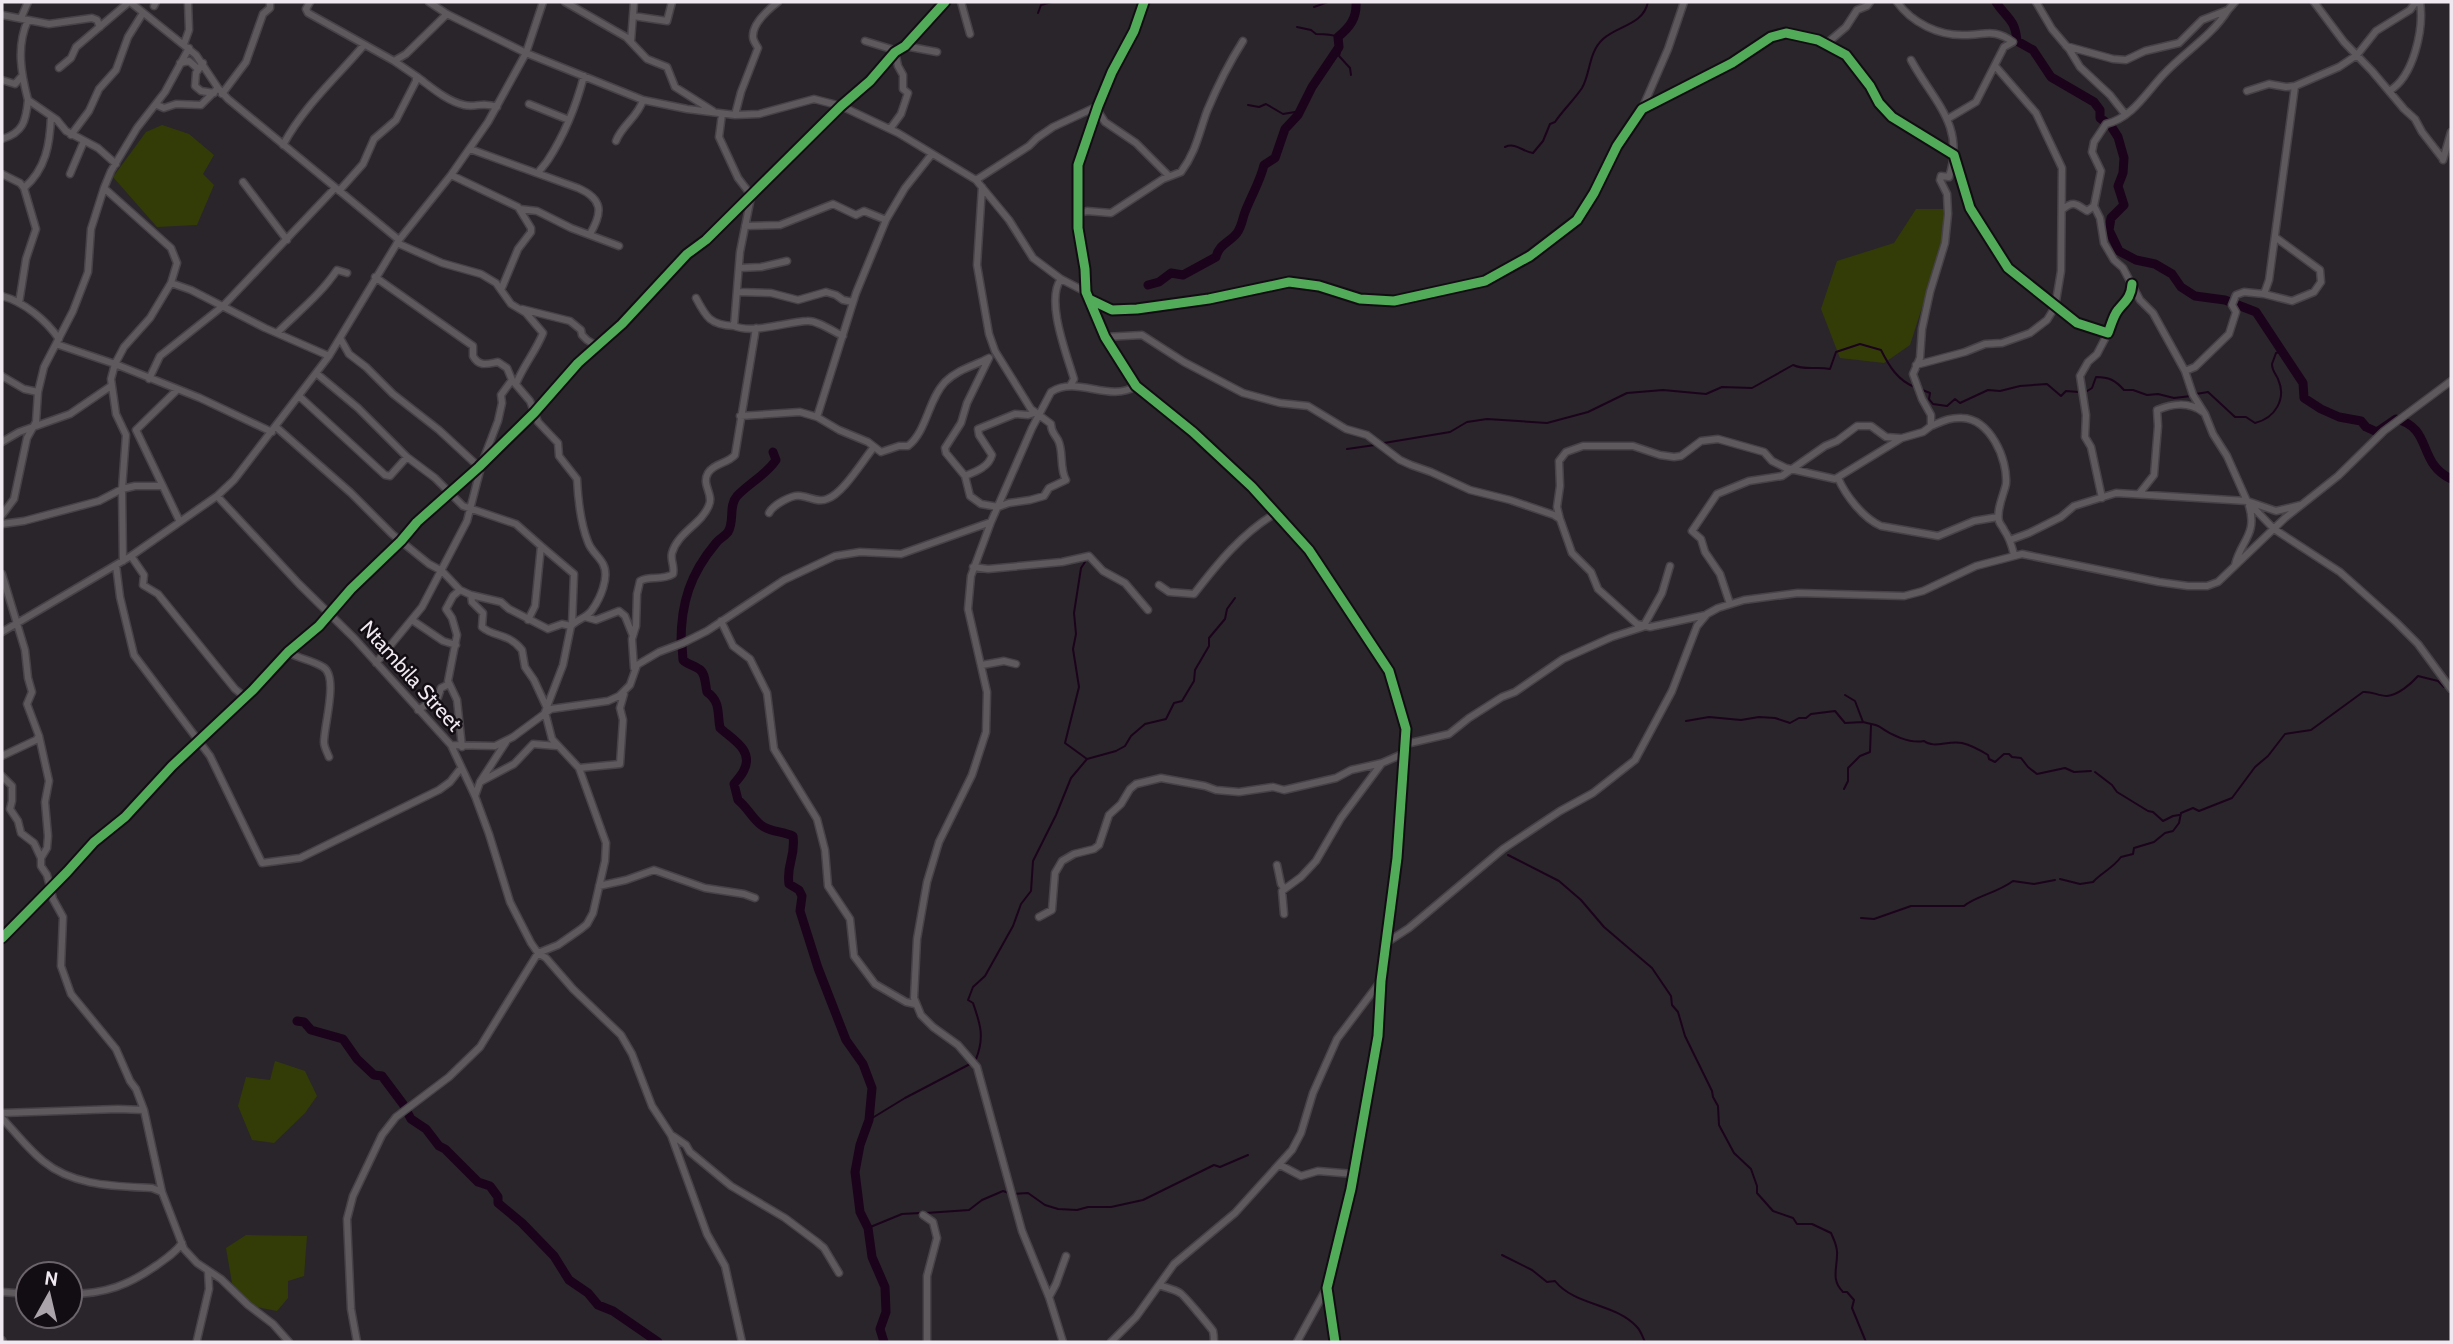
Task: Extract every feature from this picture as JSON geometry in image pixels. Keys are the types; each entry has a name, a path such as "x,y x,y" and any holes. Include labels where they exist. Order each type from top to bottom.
{"street":[{"path":"2,139 14,136 22,126 28,100 22,76 21,46 28,2"},
{"path":"59,68 71,58 76,47 131,2 186,46 218,92 398,241 442,263 481,274 496,283 511,304 536,322 543,333 538,346 514,382 501,395 498,421 480,465 471,509 442,571 412,620 376,663"},
{"path":"2,515 14,499 31,428 37,418 38,392 47,358 57,342 88,272 91,229 104,187 137,128 156,105 180,63 189,30 188,2"},
{"path":"310,2 306,9 308,13 394,61 460,104 474,106 485,103 496,107"},
{"path":"429,2 447,14 526,53 643,100 735,115 760,114 814,99 842,106 890,129 976,180 1009,219 1033,258 1061,279 1112,310 1209,299 1289,282 1318,286 1360,299 1394,301 1485,281 1530,256 1577,220 1599,184 1617,146 1642,110 1668,49 1684,2"},
{"path":"2,632 131,556 217,496 234,480 329,356 398,241 470,149 526,53 543,2"},
{"path":"565,2 631,41 647,60 667,67 670,81 675,87 720,114"},
{"path":"631,41 634,2"},
{"path":"634,16 667,20 672,2"},
{"path":"735,115 758,48 753,38 754,33 761,18 778,2"},
{"path":"2,938 102,834 125,817 172,766 245,698 288,652 319,626 416,522 534,413 564,377 622,324 687,254 706,240 870,81 945,2"},
{"path":"961,2 970,34"},
{"path":"1144,2 1134,31 1112,72 1078,165 1078,239 1085,269 1087,295 1105,337 1136,386 1193,432 1276,513 1309,550 1389,671 1403,715 1406,744 1397,858 1381,981 1378,1036 1354,1174 1327,1287 1297,1342"},
{"path":"1826,44 1846,27 1857,10 1870,2"},
{"path":"1897,2 1906,13 1928,29 1939,33 1967,36 1986,32 2006,37 2013,42 2004,47 1976,102 1949,118"},
{"path":"2036,2 2080,67 2110,95 2125,114"},
{"path":"2235,2 2218,26 2162,75 2137,106 2114,122 2106,124 2094,142 2092,152 2101,171 2094,206 2100,218 2104,243 2114,260 2123,268 2140,300 2153,313 2185,371 2193,395 2227,456 2247,501 2251,523 2246,543 2236,559 2235,566"},
{"path":"2314,2 2344,42 2415,119 2444,160 2451,132"},
{"path":"2247,91 2269,83 2295,86 2339,67 2357,55 2376,31 2419,2"},
{"path":"2389,91 2398,86 2415,52 2421,26 2419,2"},
{"path":"156,105 163,108 176,104 196,106 218,92 246,62 263,14 272,3"},
{"path":"2066,46 2113,60 2126,60 2146,51 2179,43 2202,20 2228,10"},
{"path":"71,135 89,111 99,89 116,70 128,37 143,13"},
{"path":"394,61 406,54 447,14"},
{"path":"2,16 50,24 92,18 97,20 100,27"},
{"path":"1642,110 1732,63 1771,37 1792,33 1826,44 1846,55 1892,117 1954,155"},
{"path":"865,41 895,52 904,80 903,89 908,93 901,114 890,129"},
{"path":"1077,214 1087,211 1111,213 1169,176 1181,172 1200,138 1213,97 1243,41"},
{"path":"283,145 311,103 364,45"},
{"path":"905,46 937,52"},
{"path":"1911,60 1949,118 1954,155 1970,208 2008,268 2077,324 2108,333"},
{"path":"180,63 189,61 201,66"},
{"path":"201,66 195,78 195,86 201,91 218,92"},
{"path":"1916,365 1984,344 2002,343 2030,334 2047,320 2055,307 2061,271 2062,168 2036,113 1996,67"},
{"path":"2,80 15,84 22,76"},
{"path":"149,379 160,356 223,306 363,164 374,139 396,120 416,76"},
{"path":"538,173 547,163 578,103 584,76"},
{"path":"2264,294 2269,280 2295,86"},
{"path":"28,100 51,116 71,135 108,155 116,164"},
{"path":"616,141 620,131 639,110 643,100"},
{"path":"529,104 569,120"},
{"path":"1098,108 1105,122 1136,144 1169,176"},
{"path":"976,180 1053,127 1098,108"},
{"path":"720,114 719,137 738,178 751,195 739,268 734,326"},
{"path":"24,188 43,164 50,142 51,116"},
{"path":"70,174 84,141"},
{"path":"470,149 594,196 598,217 590,234"},
{"path":"817,417 853,302 886,220 905,188 932,154"},
{"path":"1931,426 1931,415 1913,374 1920,358 1922,329 1944,243 1948,214 1947,194 1940,180 1941,176 1949,177 1954,155"},
{"path":"2,174 24,188 36,229 26,259 19,303"},
{"path":"451,175 520,209 537,211 571,228 619,246"},
{"path":"243,182 287,240"},
{"path":"104,187 173,251 177,267 171,283 150,318 131,337 115,364 111,387 116,414 126,435 122,489 123,561"},
{"path":"982,187 978,279 986,325 995,351 1036,414 1051,424 1051,432 1060,442 1061,462 1066,480 1048,488 1044,496 998,507 981,504 970,496 965,476 946,453 967,403 995,351"},
{"path":"2063,209 2069,203 2075,203 2087,211 2094,206"},
{"path":"746,226 759,228 780,225 833,204 856,215 864,211 886,220"},
{"path":"501,290 518,249 531,232 520,209"},
{"path":"2185,371 2195,367 2229,334 2236,312 2232,305 2236,295 2244,292 2264,294 2292,301 2314,292 2321,282 2320,270 2275,237"},
{"path":"739,268 761,267 787,261"},
{"path":"277,333 319,294 337,270 347,273"},
{"path":"2,296 19,303 47,323 57,342 274,429 401,541 442,571 460,590 501,602 528,620 548,629 562,624 571,626 585,617 597,601 605,582 605,567 588,543 579,507 580,498 575,492 576,479 559,456 558,443 538,422 530,401 514,382 507,368 501,363 480,364 473,356 473,346 375,276"},
{"path":"1061,279 1055,290 1055,299 1061,335 1074,379 1070,386"},
{"path":"171,283 329,356"},
{"path":"2102,498 2091,447 2085,437 2086,415 2080,376 2088,362 2097,354 2118,309 2125,305 2132,292 2132,284"},
{"path":"737,292 771,293 798,300 826,292 853,302"},
{"path":"696,298 707,318 718,324 756,328 811,321 843,336"},
{"path":"517,308 570,321 581,330 587,340 597,346"},
{"path":"633,636 640,581 666,578 673,574 671,557 674,549 692,526 699,523 710,504 706,485 709,472 734,455 756,328"},
{"path":"1105,337 1142,335 1184,362 1243,393 1280,403 1308,406 1346,429 1367,435 1411,465 1431,471 1470,490 1520,503 1560,519"},
{"path":"340,338 349,354 393,394 480,465"},
{"path":"740,416 796,411 817,417 881,452 912,444 943,384 964,368 989,358"},
{"path":"316,373 358,408 407,457 463,506 516,524 574,574 571,626 563,665 545,709 507,740 495,746 451,745"},
{"path":"2,376 24,389 38,392"},
{"path":"2014,555 2010,540 1998,517 2006,482 2003,459 1991,435 1965,418 1950,418 1923,432 1902,438 1838,478 1832,479 1786,468 1772,461 1764,452 1718,439 1701,441 1681,456 1674,457 1660,456 1633,446 1576,447 1566,452 1559,461 1557,507 1572,553 1591,572 1598,589 1637,624 1643,626 1650,627 1707,614 1744,600 1798,593 1904,596 1923,591 1957,573 2014,555 2031,554 2159,582 2207,586 2218,582 2274,528 2306,503 2384,431 2451,381"},
{"path":"1063,1342 1014,1206 977,1067 958,1045 921,1015 915,1004 917,939 927,882 939,842 972,775 986,732 987,692 968,609 973,567 1036,414 1051,392 1056,388 1070,386 1117,392 1136,386"},
{"path":"2,442 69,414 111,387"},
{"path":"126,435 136,430 177,390"},
{"path":"299,396 385,475 390,476 407,457"},
{"path":"2139,494 2154,475 2157,410 2180,403 2198,408 2205,414"},
{"path":"965,476 981,469 990,461 992,455 978,429 1015,414 1036,414"},
{"path":"1730,604 1720,574 1705,552 1701,539 1692,531 1717,494 1749,481 1782,476 1857,426 1871,426 1886,437 1902,438"},
{"path":"136,430 180,522"},
{"path":"769,513 775,505 796,495 817,500 831,497 859,469 874,447"},
{"path":"1838,478 1844,492 1855,505 1873,523 1881,526 1938,536 1974,521 1998,517"},
{"path":"2,524 24,521 99,501 135,485 162,486"},
{"path":"2010,540 2061,517 2074,506 2116,493 2247,501 2276,511 2306,503"},
{"name":"Ntambila Street","path":"217,496 451,745 475,796 510,902 538,953 621,1035 632,1054 652,1106 671,1135"},
{"path":"2247,501 2274,528 2340,572 2396,622 2418,644 2451,690"},
{"path":"1159,585 1169,592 1194,594 1206,576 1245,534 1276,513"},
{"path":"634,668 650,656 683,643 721,621 784,580 841,553 901,554 991,522"},
{"path":"528,620 535,606 541,546"},
{"path":"131,556 144,575 143,585 159,594 245,698"},
{"path":"973,567 988,569 1062,562 1089,556 1102,571 1125,583 1148,610"},
{"path":"116,565 120,597 134,655 199,740 221,776 262,863 300,858 390,813 410,806 450,782 461,768"},
{"path":"1406,744 1449,734 1469,718 1515,692 1563,659 1643,626 1662,593 1670,566"},
{"path":"2,574 25,650 27,678 32,689 27,704 39,736 49,787 45,802 48,843 41,858 41,866 63,917 60,957 66,984 82,1009 116,1049 144,1110 162,1192 182,1243 190,1256 226,1284 289,1342"},
{"path":"460,590 446,609 455,628 456,645 449,668 449,684 457,700 462,747"},
{"path":"357,1342 351,1309 347,1228 349,1206 382,1135 396,1117 463,1065 488,1039 538,953 558,945 587,924 593,913 606,843 579,768 550,736 545,709 525,667 522,650 501,634 485,630 482,626 483,613 472,602 471,595"},
{"path":"579,768 620,764 623,720 620,708 634,668 633,636 625,617 619,611 596,620 585,617"},
{"path":"1386,943 1409,929 1503,849 1560,811 1593,793 1634,760 1672,691 1691,637 1707,614"},
{"path":"412,620 456,645"},
{"path":"721,621 733,646 750,659 767,693 774,749 804,796 821,830 828,886 850,919 854,956 875,984 905,1002 915,1004"},
{"path":"288,652 299,659 324,667 330,676 330,700 323,745 329,757"},
{"path":"982,665 1004,661 1016,663"},
{"path":"418,710 438,697 441,688 449,684"},
{"path":"545,709 608,701 625,691"},
{"path":"2,756 39,736"},
{"path":"475,796 480,782 507,740"},
{"path":"480,782 514,764 533,744 557,746"},
{"path":"1039,917 1052,911 1055,873 1062,861 1099,845 1109,815 1136,784 1161,778 1216,790 1239,792 1273,787 1284,790 1336,778 1351,770 1382,763 1405,753"},
{"path":"1284,914 1281,897 1284,888 1301,877 1316,860 1341,818 1382,763"},
{"path":"2,776 12,786 10,809 18,821 18,826 34,843 41,858"},
{"path":"1277,864 1284,888"},
{"path":"599,886 654,870 705,888 755,898"},
{"path":"1111,1342 1136,1317 1179,1259 1222,1226 1280,1165 1301,1133 1313,1093 1337,1039 1381,981"},
{"path":"2,1115 144,1110"},
{"path":"2,1115 43,1161 66,1176 83,1181 152,1188 162,1192"},
{"path":"671,1135 731,1186 785,1218 817,1242 824,1248 839,1273"},
{"path":"671,1135 699,1215 725,1266 742,1342"},
{"path":"1280,1165 1301,1176 1318,1171 1354,1174"},
{"path":"923,1215 933,1222 937,1238 927,1276 927,1342"},
{"path":"84,1294 102,1293 125,1286 169,1256 182,1243"},
{"path":"1049,1297 1066,1255"},
{"path":"198,1341 209,1289 208,1271"},
{"path":"1159,1285 1185,1296 1214,1333 1214,1342"},
{"path":"1327,1287 1335,1342"}],"green space":[{"path":"162,125 189,134 214,155 203,174 214,185 197,225 157,227 113,177 146,132"},
{"path":"1916,209 1944,209 1942,245 1910,345 1884,363 1840,358 1821,309 1837,261 1894,243"},
{"path":"275,1061 305,1071 317,1096 305,1113 274,1143 252,1140 238,1106 246,1077 270,1080"},
{"path":"246,1235 307,1236 304,1276 288,1281 288,1298 277,1311 251,1306 232,1283 226,1248"}],"waterway":[{"path":"1038,13 1041,5 1052,2"},
{"path":"1314,7 1328,2"},
{"path":"1148,285 1159,282 1171,273 1183,275 1216,257 1222,246 1237,233 1264,165 1275,158 1285,129 1298,115 1312,87 1339,47 1338,37 1352,22 1356,2"},
{"path":"1505,147 1513,146 1533,153 1543,141 1550,124 1555,122 1582,88 1598,44 1609,34 1641,16 1648,2"},
{"path":"1996,2 2012,23 2017,41 2033,50 2051,77 2094,102 2100,110 2100,118 2111,126 2118,137 2124,158 2123,173 2118,186 2124,205 2111,218 2109,230 2119,251 2136,260 2155,264 2172,274 2181,287 2195,296 2225,300 2256,312 2303,383 2304,398 2339,417 2361,421 2366,427 2377,432 2396,419 2408,424 2421,438 2433,464 2451,479"},
{"path":"1297,27 1340,39 1339,56 1350,68 1351,75"},
{"path":"1248,105 1259,107 1266,104 1283,114 1295,112 1298,115"},
{"path":"1384,443 1450,432 1467,422 1487,419 1547,423 1588,412 1627,393 1663,390 1706,394 1722,387 1752,388 1793,365 1830,369 1836,352 1860,344 1881,350 1895,372 1915,387"},
{"path":"2196,394 2208,392 2235,417 2246,417 2255,423 2262,420 2273,412 2280,400 2280,386 2272,364 2276,353 2282,351"},
{"path":"2084,393 2092,388 2096,377 2112,380 2124,390 2147,395 2158,394 2174,398 2191,396"},
{"path":"1920,389 1930,393 1929,399 1933,404 1947,406 1955,399 1960,403 1988,390 2000,391 2020,386 2047,384 2061,396 2066,391 2079,392"},
{"path":"1347,449 1375,445"},
{"path":"681,642 685,602 694,578 707,555 728,532 734,500 772,465 776,460 773,452"},
{"path":"1085,562 1081,568 1074,613 1076,634 1073,649 1079,687 1065,743 1087,759"},
{"path":"976,1059 980,1030 973,1003 968,1000 973,987 985,976 1013,926 1021,904 1031,891 1033,861 1071,778 1087,759 1116,751 1125,746 1131,736 1145,724 1166,719 1174,703 1182,701 1194,681 1195,670 1209,646 1209,638 1225,619 1227,609 1235,598"},
{"path":"682,645 683,660 703,673 707,692 716,704 720,728 744,751 744,770 734,784 738,800 761,825 793,836 789,884 799,890 802,896 800,911 818,968 846,1040 863,1064 872,1088 869,1120 860,1145 855,1172 860,1212 868,1228 872,1257 885,1287 886,1312 880,1329 884,1342"},
{"path":"2060,879 2080,884 2093,882 2121,857 2133,854 2134,848 2154,842 2165,833 2173,831 2179,823 2181,813 2193,808 2199,811 2232,798 2285,734 2311,730 2363,692 2384,696 2396,694 2418,676 2438,681 2448,687"},
{"path":"1845,695 1855,701 1863,722 1876,725 1907,740 1932,744 1962,743 1985,753 1995,762 2004,754 2009,754 2021,758 2037,774 2065,768 2074,772 2091,771"},
{"path":"1686,721 1709,717 1741,720 1759,717 1790,723 1811,714 1835,711 1845,723 1863,722"},
{"path":"1844,789 1848,781 1848,768 1860,756 1870,752 1871,725"},
{"path":"2095,772 2117,792 2153,812 2163,821 2179,815"},
{"path":"1508,855 1559,881 1581,900 1604,927 1652,968 1671,996 1685,1036 1712,1091 1718,1106 1719,1125 1734,1153 1751,1169 1757,1193 1773,1211 1793,1218 1797,1224 1812,1224 1831,1233 1837,1249 1837,1283 1839,1288 1854,1300 1852,1308 1866,1342"},
{"path":"1861,918 1874,919 1911,906 1964,906 2013,881 2034,884 2055,880"},
{"path":"297,1021 304,1022 311,1030 343,1039 357,1059 374,1075 382,1076 411,1119 426,1129 439,1146 478,1182 490,1186 498,1197 498,1203 554,1256 569,1280 588,1293 598,1305 613,1311 658,1342"},
{"path":"869,1120 970,1064"},
{"path":"1014,1194 1028,1193 1045,1205 1058,1209 1111,1207 1143,1200 1214,1165 1220,1167 1248,1155"},
{"path":"926,1213 969,1210 982,1200 1003,1191 1009,1193"},
{"path":"868,1228 902,1214 920,1213"},
{"path":"1502,1255 1532,1270 1547,1282 1555,1281 1573,1295 1628,1319 1645,1342"}],"cycle path":[{"path":"2,938 94,842 125,817 172,766 253,690 288,652 319,626 417,522 534,413 578,363 622,324 687,254 706,240 841,106 870,81 945,2"},
{"path":"1144,2 1134,31 1098,106 1078,165 1078,228 1086,292 1105,337 1136,386 1193,432 1252,487 1309,550 1389,671 1406,729 1397,858 1381,981 1378,1036 1351,1189 1327,1288 1335,1342"},
{"path":"1089,299 1112,310 1137,309 1209,299 1289,282 1319,286 1360,299 1394,301 1485,281 1530,256 1577,220 1594,193 1617,146 1642,109 1732,63 1771,37 1786,33 1818,40 1846,55 1892,117 1954,155 1970,208 2008,268 2077,323 2108,333 2116,312 2129,296 2132,284"}]}
